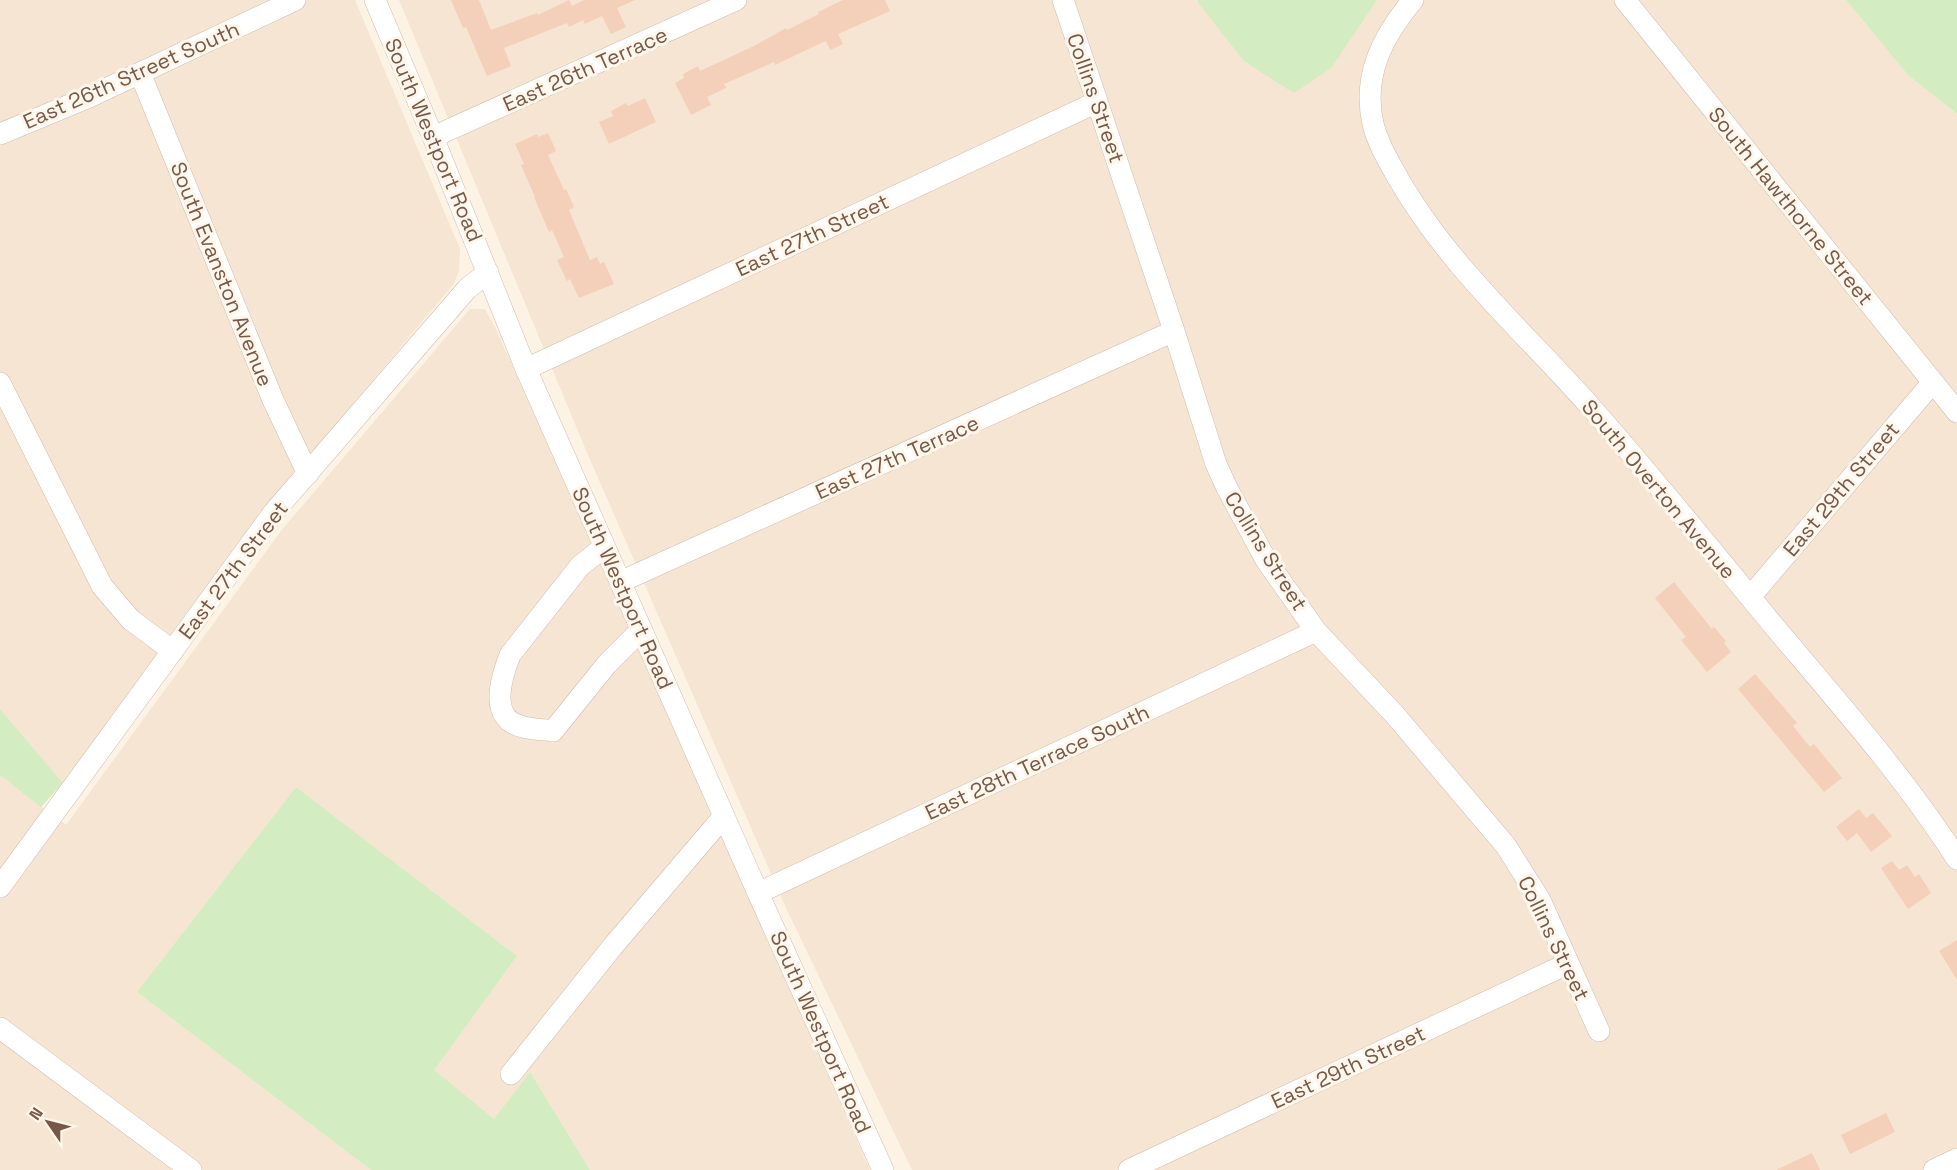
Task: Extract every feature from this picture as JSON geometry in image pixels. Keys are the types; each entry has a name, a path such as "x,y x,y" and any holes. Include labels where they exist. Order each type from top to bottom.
{"street":[{"name":"East 26th Street South","path":"0,134 140,73 295,0"},
{"name":"South Westport Road","path":"375,0 434,137 526,369 883,1170"},
{"name":"East 26th Terrace","path":"434,137 736,0"},
{"name":"Collins Street","path":"1063,0 1223,480 1266,560 1317,631 1395,715 1506,846 1540,900 1599,1031"},
{"name":"South Overton Avenue","path":"1413,0 1395,22 1382,45 1373,70 1370,96 1372,115 1381,148 1414,206 1443,247 1590,406 1869,738 1936,826 1957,859"},
{"name":"South Hawthorne Street","path":"1625,0 1957,412"},
{"name":"South Evanston Avenue","path":"140,73 273,400 308,474"},
{"name":"East 27th Street","path":"526,369 1098,102"},
{"name":"East 27th Street","path":"0,887 274,512 467,289 488,272"},
{"name":"East 27th Terrace","path":"620,582 1174,331"},
{"name":"East 29th Street","path":"1750,597 1933,382"},
{"path":"0,383 102,586 131,620 173,651"},
{"path":"604,547 580,566 510,655 501,686 500,703 504,714 511,722 521,726 554,731 607,664 641,630"},
{"name":"East 28th Terrace South","path":"758,893 1317,631"},
{"path":"511,1074 613,946 724,816"},
{"name":"East 29th Street","path":"1129,1170 1567,964"},
{"path":"0,1028 191,1170"},
{"path":"1934,1170 1957,1159"}],"shaded area":[{"path":"0,0 355,0 460,249 459,271 454,284 323,439 63,783 0,709"},
{"path":"399,0 1196,0 1331,67 1377,0 1846,0 1908,75 1957,114 1957,1170 912,1170 787,910 585,448"},
{"path":"470,309 485,309 496,329 870,1170 590,1170 530,1072 494,1119 433,1070 517,956 296,787 137,992 371,1170 0,1170 0,775 66,825 281,531"}],"green space":[{"path":"1196,0 1377,0 1331,68 1294,93 1244,61"},
{"path":"1846,0 1957,0 1957,114 1908,75"},
{"path":"0,709 63,783 41,807 0,775"},
{"path":"296,787 517,956 434,1070 494,1119 530,1072 590,1170 371,1170 137,992"}],"building":[{"path":"451,0 479,0 491,30 537,13 538,15 569,0 572,6 584,0 635,0 617,8 626,27 611,34 602,16 585,24 583,20 569,27 567,23 504,48 511,66 487,76 466,27 463,28"},
{"path":"843,0 885,0 890,11 838,34 843,44 830,50 826,41 775,65 774,62 724,84 726,88 707,97 711,105 691,115 675,83 684,78 683,74 698,66 700,71 786,28 787,30"},
{"path":"645,98 656,122 609,144 599,122 613,116 611,111 626,103 628,106"},
{"path":"548,133 556,151 548,155 574,207 569,210 590,260 597,257 600,264 604,262 614,284 579,298 570,279 567,281 557,260 564,257 552,230 549,232 521,165 524,164 515,144 537,134 538,137"},
{"path":"1674,582 1712,629 1714,627 1726,641 1724,643 1731,652 1707,672 1681,640 1686,637 1655,598"},
{"path":"1755,674 1797,723 1793,726 1810,747 1814,744 1842,778 1824,792 1738,689"},
{"path":"1859,809 1866,818 1873,813 1892,836 1871,852 1857,833 1847,841 1836,827"},
{"path":"1892,861 1899,870 1907,865 1915,877 1919,874 1931,893 1908,909 1881,868"},
{"path":"1957,940 1957,980 1939,951"},
{"path":"1886,1113 1895,1132 1850,1154 1841,1135"},
{"path":"1812,1153 1820,1170 1776,1170"}]}
